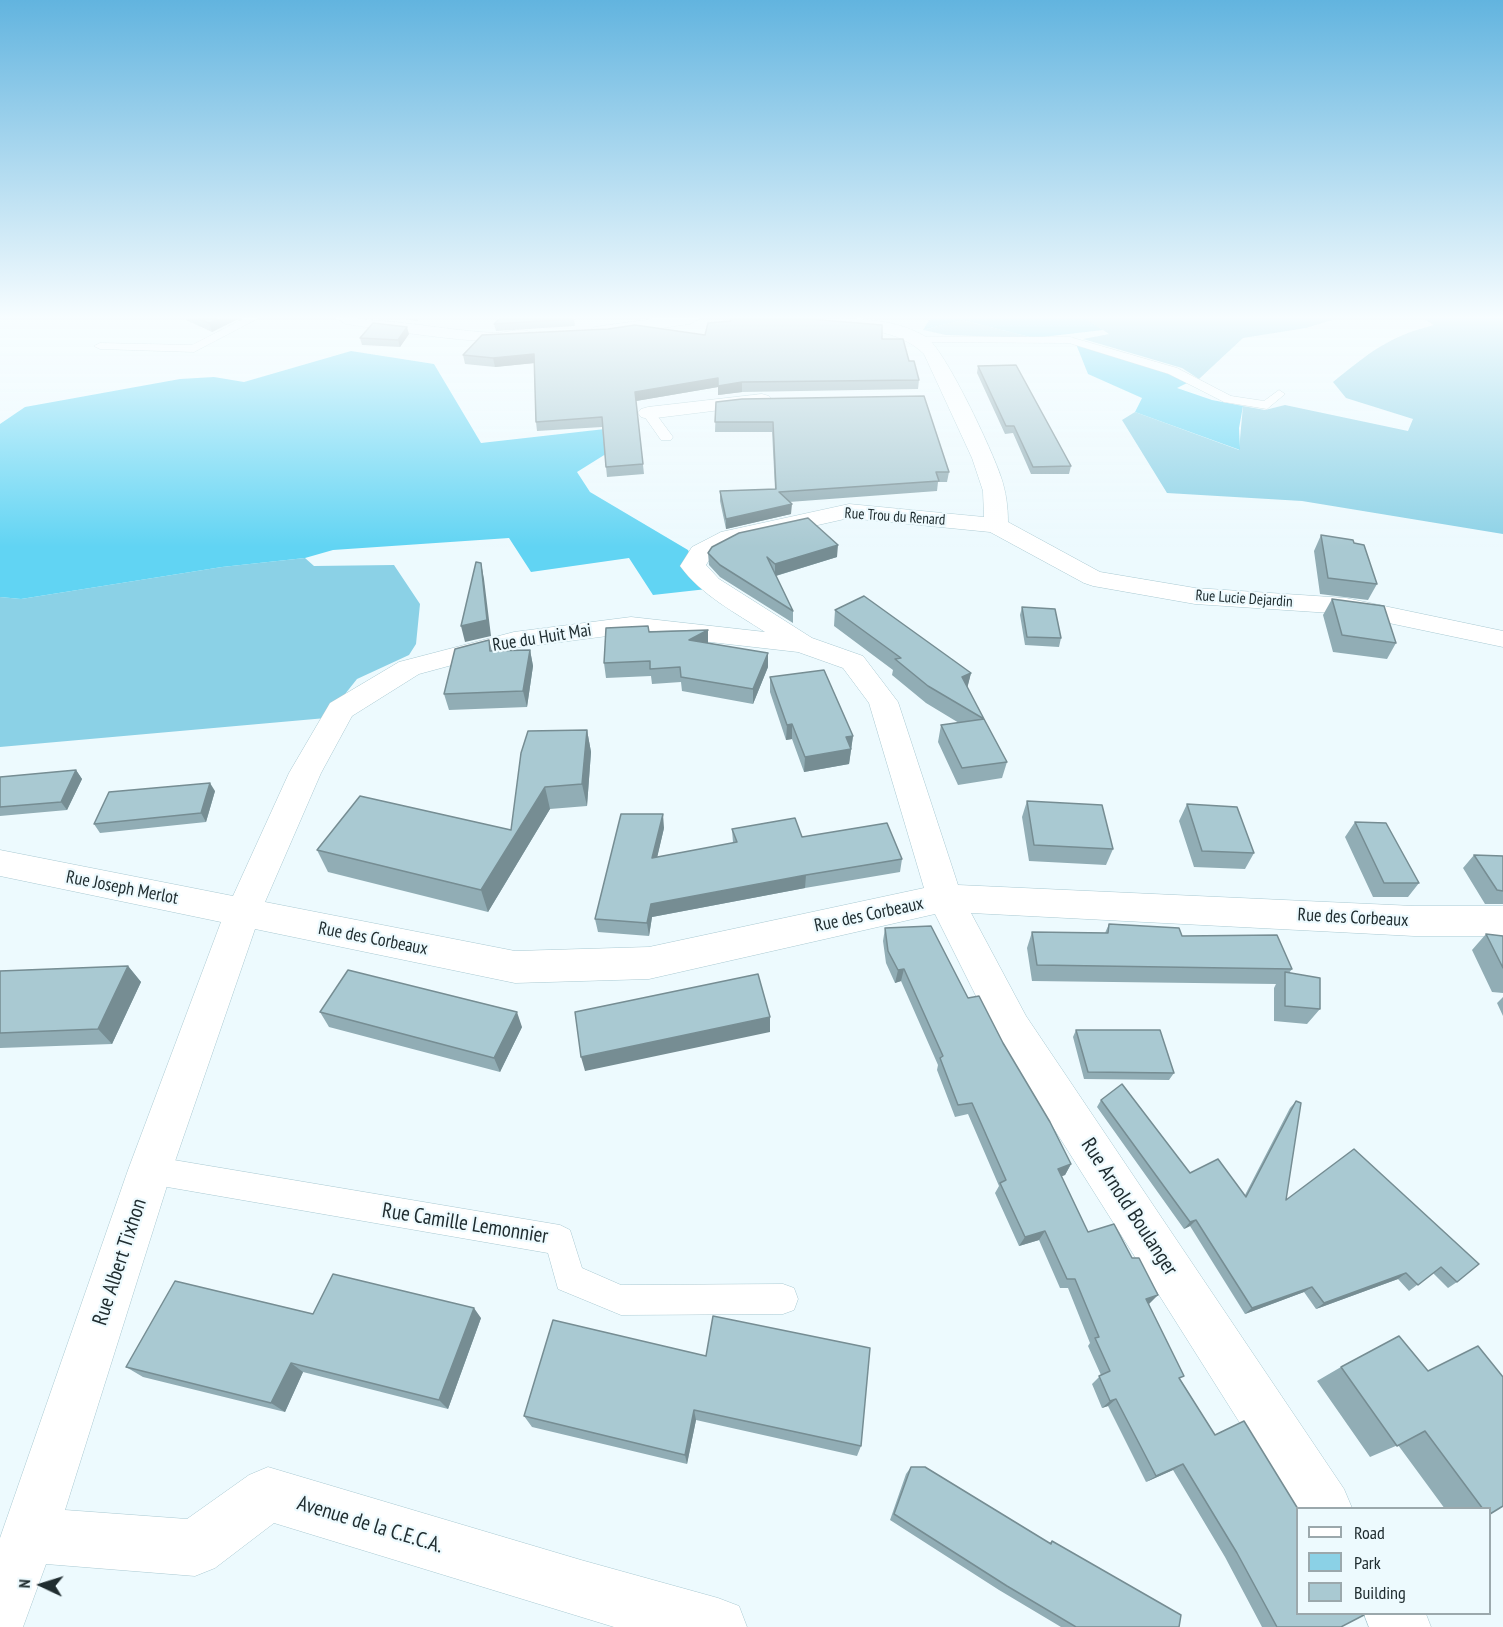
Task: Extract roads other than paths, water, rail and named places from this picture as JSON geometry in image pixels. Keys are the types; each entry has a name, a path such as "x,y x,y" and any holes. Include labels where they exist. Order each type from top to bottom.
{"street":[{"path":"930,397 953,397 981,450 998,511 996,525"},
{"path":"648,413 742,400 777,400"},
{"name":"Rue Trou du Renard","path":"945,898 883,702 853,662 802,644 710,584 693,566 701,552 730,537 849,511 996,525"},
{"name":"Rue Lucie Dejardin","path":"996,525 1093,578 1195,596 1346,606 1503,639"},
{"name":"Rue du Huit Mai","path":"243,912 305,773 341,710 409,668 514,639 631,625 802,644"},
{"name":"Rue Joseph Merlot","path":"0,863 243,912"},
{"name":"Rue des Corbeaux","path":"243,912 515,968 649,963 945,898 1414,921 1503,921"},
{"name":"Rue Arnold Boulanger","path":"945,898 1012,1028 1324,1507"},
{"name":"Rue Albert Tixhon","path":"0,1612 29,1535 150,1170 243,912"},
{"name":"Avenue de la C.E.C.A.","path":"29,1535 195,1548 268,1494 581,1589 718,1627"}],"lane":[{"path":"1220,395 1228,399 1267,405 1279,395"},
{"path":"648,413 666,436"},
{"name":"Rue Camille Lemonnier","path":"150,1170 560,1240 568,1278 621,1300 783,1299"}]}
